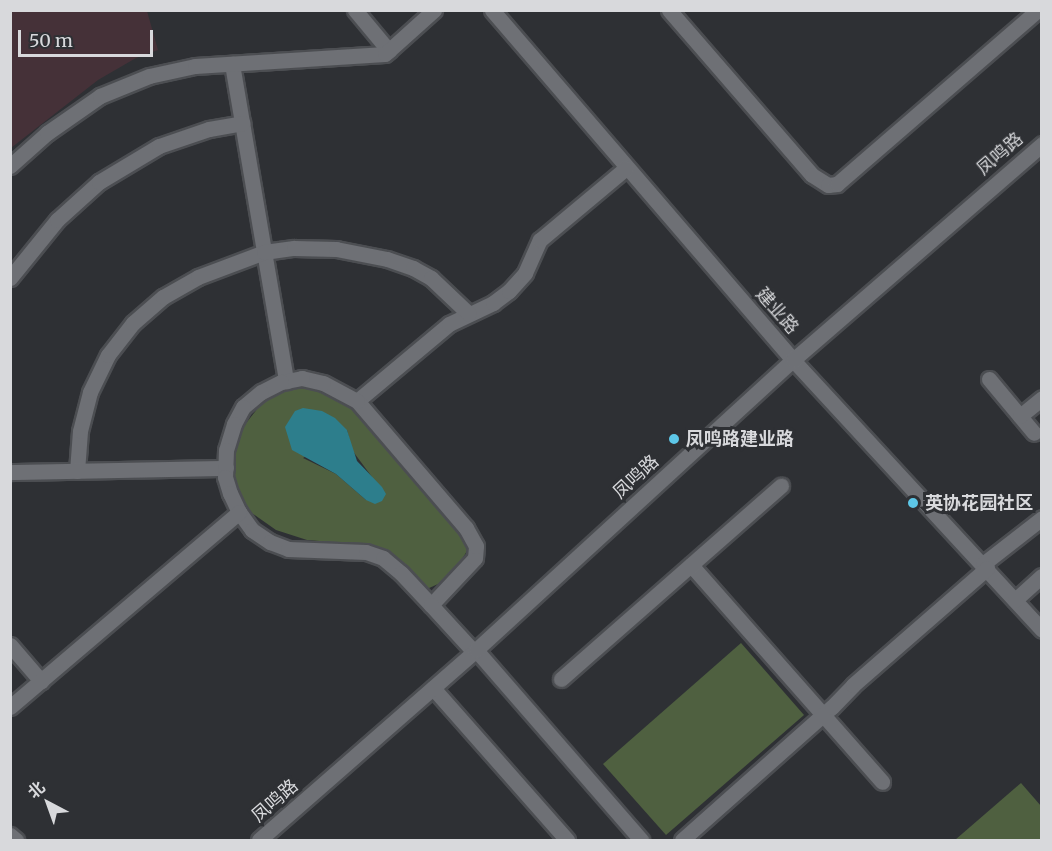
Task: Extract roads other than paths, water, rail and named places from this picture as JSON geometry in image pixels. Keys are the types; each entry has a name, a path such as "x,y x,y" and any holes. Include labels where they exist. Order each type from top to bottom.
{"street":[{"path":"355,10 389,51"},
{"path":"10,166 47,133 100,96 149,76 195,66 385,54 434,10"},
{"name":"建业路","path":"492,10 793,360 985,566 1041,630"},
{"path":"669,10 812,175 828,185 837,184 1038,10"},
{"path":"232,64 286,381"},
{"path":"10,278 57,220 99,182 159,146 209,129 242,123"},
{"name":"凤鸣路","path":"259,840 475,651 793,360 1041,144"},
{"path":"357,401 449,324 493,303 509,291 525,273 540,240 626,168"},
{"path":"77,471 80,431 90,392 108,355 133,323 163,297 198,277 264,252 294,248 336,249 387,259 432,278 469,314"},
{"path":"431,605 466,570 475,558 476,546 466,528 357,401 323,383 302,378 286,381 261,392 243,407 234,424 226,450 226,468 230,493 239,512 252,530 270,542 288,549 348,550 366,552 383,558 475,651 641,840"},
{"path":"989,379 1034,433"},
{"path":"1020,416 1041,398"},
{"path":"10,472 226,468"},
{"path":"561,679 781,486"},
{"path":"10,707 239,512"},
{"path":"682,840 823,716 853,685 1041,518"},
{"path":"691,565 882,782"},
{"path":"1015,600 1041,576"},
{"path":"10,645 41,681"},
{"path":"433,688 567,840"},
{"path":"10,835 16,840"}],"water":[{"path":"303,408 322,411 335,418 347,430 357,461 386,494 382,501 375,504 366,500 336,474 292,450 285,427 295,411"}],"place":[{"name":"凤鸣路建业路","path":"674,439"},
{"name":"英协花园社区","path":"913,503"}]}
